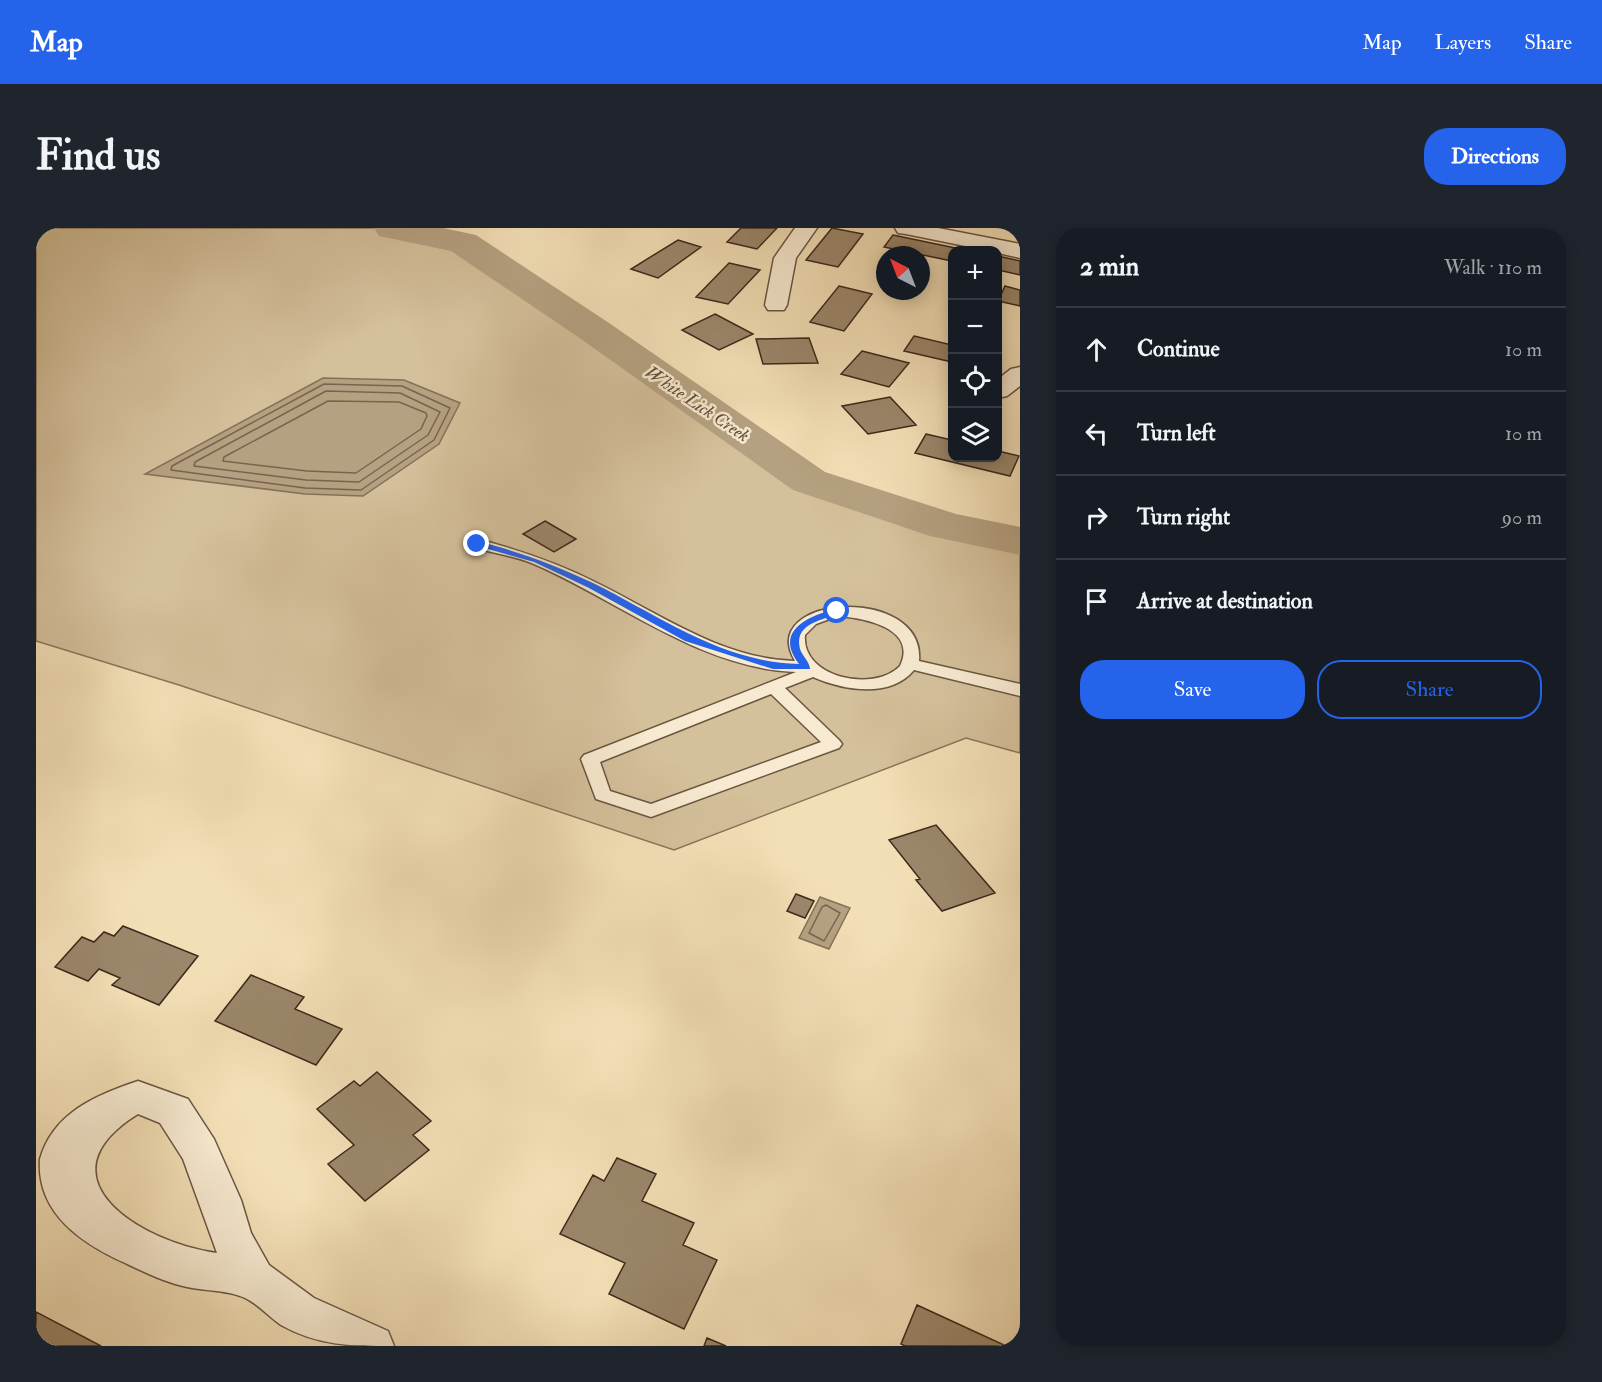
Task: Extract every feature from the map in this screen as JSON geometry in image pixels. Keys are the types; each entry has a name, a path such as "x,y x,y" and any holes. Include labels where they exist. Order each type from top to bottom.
{"street":[{"path":"776,305 785,258 806,228"},
{"path":"906,228 1020,251"},
{"path":"1002,388 1020,374"},
{"path":"254,1279 177,1265 84,1222 60,1191 58,1173 60,1155 77,1131 102,1111 138,1097 174,1111 200,1151 220,1200 231,1238 254,1279 298,1312 372,1346"}],"lane":[{"path":"477,544 537,560 592,586 688,639 773,666 810,669 840,683 861,686 880,684 897,678 910,664 913,657 912,644 904,632 891,622 874,615 837,611 820,615 807,622 797,632 794,643 797,655 810,669"},
{"path":"910,664 1020,690"},
{"path":"774,687 833,744 651,811 602,795 590,759 774,687 810,669"}],"shaded area":[{"path":"36,228 392,228 463,243 595,331 809,481 946,526 1020,541 1020,753 966,738 674,850 179,685 36,641"}],"water":[{"path":"323,378 404,380 460,403 439,444 363,496 305,494 145,474"},
{"path":"820,897 850,908 829,949 799,938"}],"building":[{"path":"741,228 777,228 757,249 727,242"},
{"path":"832,228 863,234 838,267 806,260"},
{"path":"893,235 948,246 948,260 930,256 930,246 885,246"},
{"path":"678,240 701,247 658,278 631,269"},
{"path":"1002,257 1020,261 1020,275 1002,271"},
{"path":"729,263 760,270 728,304 696,297"},
{"path":"839,286 872,294 844,331 810,322"},
{"path":"1005,286 1020,290 1020,306 1002,302"},
{"path":"715,314 753,334 719,350 682,330"},
{"path":"914,336 948,344 948,361 904,351"},
{"path":"809,338 818,363 763,364 756,339"},
{"path":"862,351 909,363 889,387 841,374"},
{"path":"890,397 916,425 868,434 842,406"},
{"path":"926,434 948,439 948,461 915,453"},
{"path":"1002,452 1019,456 1010,476 952,462 1002,462"},
{"path":"545,521 576,539 554,552 523,534"},
{"path":"936,825 995,893 942,911 916,880 920,879 889,840"},
{"path":"796,894 814,901 805,918 787,911"},
{"path":"123,926 198,956 159,1005 112,985 120,978 99,969 88,981 55,967 82,937 94,942 104,932 114,936"},
{"path":"251,975 304,997 295,1009 342,1029 316,1065 215,1021"},
{"path":"377,1072 431,1121 413,1135 429,1150 365,1201 328,1164 354,1145 317,1109 354,1081 360,1086"},
{"path":"617,1158 656,1174 642,1201 694,1223 683,1245 717,1260 684,1329 609,1294 625,1263 560,1234 593,1175 604,1181"},
{"path":"917,1305 1006,1346 905,1346 901,1344"},
{"path":"36,1312 101,1346 36,1346"},
{"path":"707,1338 726,1346 704,1346"}],"waterway":[{"name":"White Lick Creek","path":"392,228 463,243 595,331 809,481 946,526 1020,541"}],"route":[{"path":"477,544 537,560 592,586 688,639 773,666 807,667 797,655 794,643 797,632 807,622 820,615 837,611"}]}
